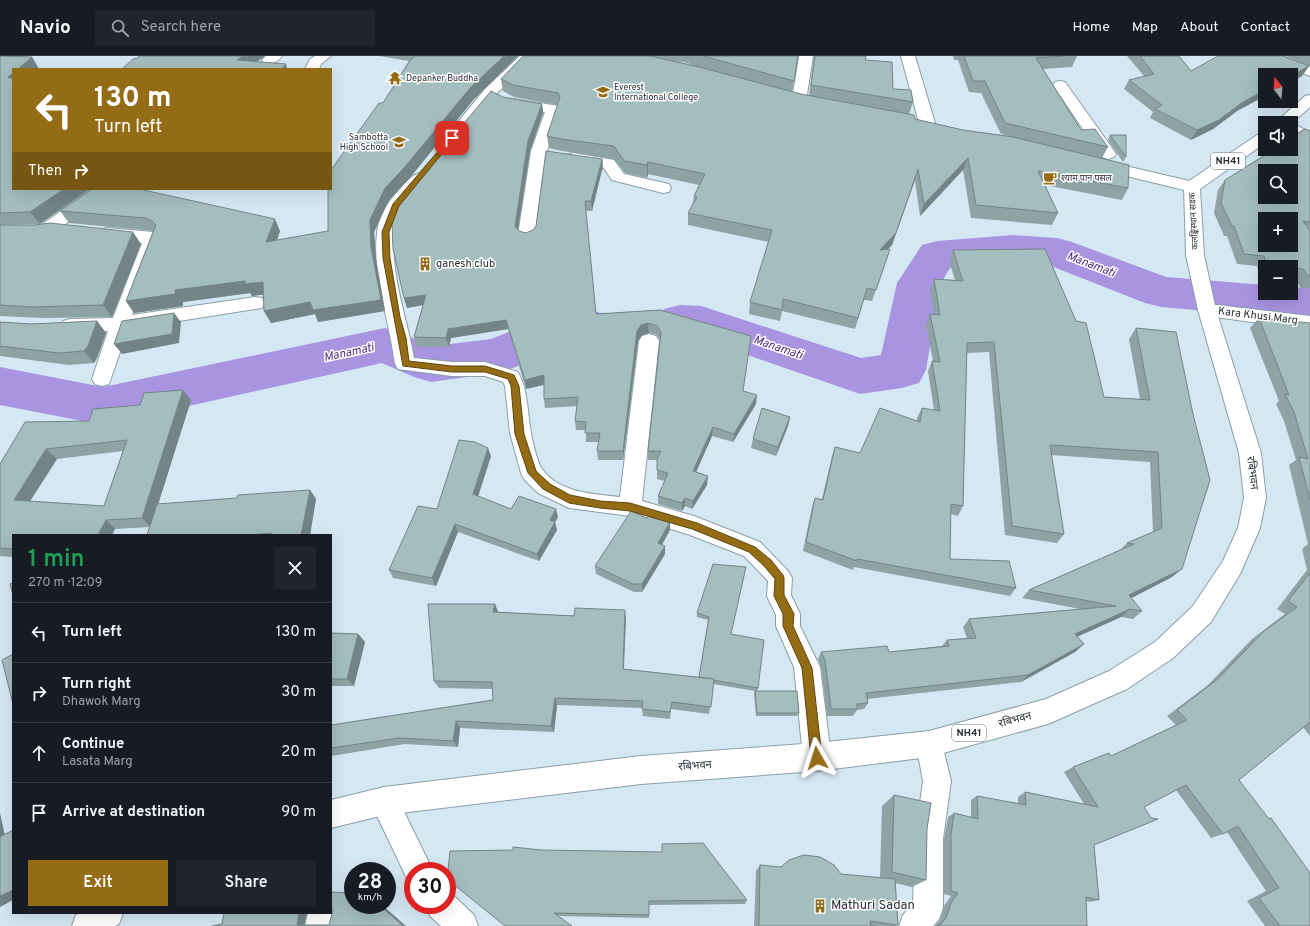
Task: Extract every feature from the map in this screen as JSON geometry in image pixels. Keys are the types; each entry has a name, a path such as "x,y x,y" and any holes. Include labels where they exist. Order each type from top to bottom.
{"main road":[{"path":"312,68 315,62 324,56"},
{"path":"528,56 490,92 396,205 385,232 386,258 406,364 452,369 485,369 511,377 515,386 520,434 532,473 546,487 569,499 630,507 694,526 752,550 767,563 780,578 779,596 788,614 788,626 807,668 817,758"},
{"path":"799,101 806,56"},
{"path":"908,56 927,123"},
{"path":"1270,56 1310,72"},
{"path":"1060,85 1119,170"},
{"path":"490,92 510,102 553,109 550,154 527,235"},
{"path":"784,97 814,104"},
{"path":"1291,116 1310,99"},
{"path":"912,120 943,127"},
{"path":"1298,132 1310,138"},
{"name":"NH41","path":"1192,187 1258,141"},
{"path":"550,154 608,163 618,176 664,188"},
{"path":"1089,162 1192,187"},
{"name":"कलङ्किस्थान सडक","path":"1192,187 1195,255 1207,310"},
{"path":"44,231 102,190"},
{"path":"1,232 44,231 59,228 153,238 120,324 102,379"},
{"path":"50,327 120,324 255,303"},
{"name":"Kara Khusi Marg","path":"1207,310 1310,322"},
{"name":"रबिभवन","path":"384,801 641,770 817,758 929,744 1048,711 1118,680 1164,650 1202,614 1232,567 1249,528 1255,498 1250,453 1207,310"},
{"path":"630,507 649,340"},
{"path":"914,926 928,908 929,839 937,781 929,744"},
{"path":"384,801 414,862"},
{"name":"NH41","path":"332,814 384,801"},
{"path":"87,926 106,914"},
{"path":"320,926 323,914"},
{"path":"450,914 463,926"}],"building":[{"path":"0,56 32,57 19,68 12,68 12,74 8,77 12,79 12,190 63,190 30,212 0,213"},
{"path":"139,56 243,56 237,60 286,64 283,68 123,68 133,59 138,58"},
{"path":"415,56 504,56 471,87 404,168 385,188 370,220 371,247 381,300 313,310 310,302 264,311 263,282 245,284 245,281 175,290 175,294 126,301 156,225 152,221 145,218 60,211 91,190 144,190 275,219 266,242 328,231 328,190 332,190 332,169 379,103 383,103 409,62"},
{"path":"523,56 650,56 699,67 801,94 914,115 915,119 963,130 1013,137 1129,165 1128,188 1038,171 1058,213 976,205 968,158 924,204 918,169 896,233 880,250 890,249 876,290 867,288 858,318 783,299 782,310 750,302 772,230 688,213 697,197 694,196 705,174 648,162 647,165 624,161 614,146 547,136 560,97 558,93 513,85 501,79"},
{"path":"703,56 798,56 794,81"},
{"path":"815,56 866,56 865,60 892,62 893,89 911,90 913,102 811,85"},
{"path":"964,56 1063,56 1036,58 1081,130 1095,129 1108,147 1005,123 985,81 973,81"},
{"path":"1140,56 1179,56 1191,71 1218,56 1283,56 1309,66 1298,72 1298,68 1258,68 1258,94 1243,102 1219,120 1197,130 1155,109 1162,105 1129,80 1154,74"},
{"path":"491,91 503,97 542,104 528,141 515,226 519,231 526,233 533,230 536,226 546,151 603,160 591,201 585,201 596,314 660,310 751,336 743,391 757,395 734,434 713,427 693,471 708,476 693,501 685,498 682,503 658,496 668,473 657,470 657,459 661,451 648,451 661,332 657,326 648,323 641,325 637,331 623,451 597,451 600,433 585,433 586,422 575,421 578,397 544,399 544,375 525,380 506,320 448,329 446,338 414,337 426,295 404,298 393,249 392,223 401,198"},
{"path":"1305,129 1310,131 1310,222 1303,221 1310,231 1310,278 1303,269 1298,269 1298,260 1265,260 1264,256 1244,254 1234,226 1232,226 1221,203 1225,180 1264,156 1298,156 1298,133"},
{"path":"1110,135 1126,135 1126,157"},
{"path":"50,223 133,232 103,305 32,307 0,305 0,225 35,225"},
{"path":"1045,249 1076,321 1086,323 1104,397 1150,400 1136,328 1176,332 1193,414 1210,480 1182,569 1129,595 1142,611 1130,609 1075,634 1084,644 1028,675 866,693 868,703 857,704 857,709 831,709 825,660 821,652 887,646 889,652 949,646 947,640 976,638 969,619 1116,606 1029,590 1134,544 1127,543 1162,528 1158,452 1050,445 1064,534 1012,526 994,342 967,343 963,506 951,504 950,559 1009,561 1016,588 857,559 857,561 806,542 815,498 823,500 835,447 860,453 880,408 920,422 922,408 940,411 932,361 940,362 930,314 940,315 934,279 963,281 953,250"},
{"path":"174,313 172,334 114,344 122,321"},
{"path":"1259,318 1310,323 1310,500 1299,457 1308,459 1294,412 1285,394 1289,395"},
{"path":"97,321 88,346 84,351 59,353 0,346 0,322 31,324"},
{"path":"183,390 142,518 106,520 99,534 12,534 12,549 0,548 0,464 25,422 89,421 93,409 140,405 144,393","holes":["127,440 104,506 14,500 46,449"]},
{"path":"762,408 790,417 778,447 753,439"},
{"path":"459,440 475,442 488,448 473,494 511,509 519,496 556,509 550,520 555,522 537,554 455,524 432,578 389,570 418,506 437,509"},
{"path":"310,490 301,534 147,534 157,504 237,498 238,495"},
{"path":"631,511 647,518 649,515 670,522 658,543 665,546 642,584 633,584 595,566"},
{"path":"713,564 746,567 731,634 764,640 758,688 699,677 709,617 697,613"},
{"path":"1310,573 1310,722 1239,780 1269,819 1271,818 1310,873 1310,926 1280,926 1259,898 1279,888 1238,826 1223,834 1186,785 1144,807 1151,818 1158,819 1094,845 1099,900 1086,897 1087,926 936,926 940,925 946,918 951,903 958,893 951,891 951,835 954,813 978,819 977,796 1026,805 1025,792 1098,807 1073,767 1109,753 1111,756 1187,720 1177,710 1218,679 1263,632 1297,607 1288,601"},
{"path":"428,604 495,604 493,612 574,616 575,608 625,610 623,669 714,679 711,707 672,702 670,712 642,709 643,701 555,698 551,726 456,721 453,741 399,738 332,748 332,725 493,700 492,682 434,681"},
{"path":"332,633 358,634 347,679 332,679"},
{"path":"12,655 12,700 2,660"},
{"path":"755,691 797,691 799,713 757,713"},
{"path":"894,795 931,803 927,829 926,880 892,872"},
{"path":"12,831 12,890 0,896 0,837"},
{"path":"703,843 747,900 649,901 649,915 554,913 572,926 505,926 456,886 456,862 449,862 450,851 513,850 513,847 541,850 662,852 662,844"},
{"name":"Mathuri Sadan","path":"804,855 820,857 834,865 841,874 895,879 898,925 870,921 871,926 759,926 760,865 781,867 789,860"},
{"path":"332,892 344,893 344,914 389,914 403,926 212,926 222,924 224,914 299,914 297,925 329,925 332,914"}],"waterway":[{"name":"Manamati","path":"680,321 701,322 860,376 902,370 919,283 937,255 1013,249 1057,252 1161,292 1310,304"},
{"name":"Manamati","path":"0,386 103,406 385,345 431,364 496,356 563,329 585,325"}],"place":[{"name":"Depanker Buddha","path":"395,78"},
{"name":"Everest International College","path":"603,92"},
{"name":"Sambotta High School","path":"399,142"},
{"name":"श्याम पान पसल","path":"1050,178"},
{"name":"ganesh club","path":"425,264"},
{"name":"Mathuri Sadan","path":"820,906"}],"route":[{"path":"452,138 396,205 385,232 386,258 406,364 452,369 485,369 511,377 515,386 520,434 532,473 546,487 569,499 630,507 694,526 752,550 767,563 780,578 779,596 788,614 788,626 807,668 817,758"}]}
